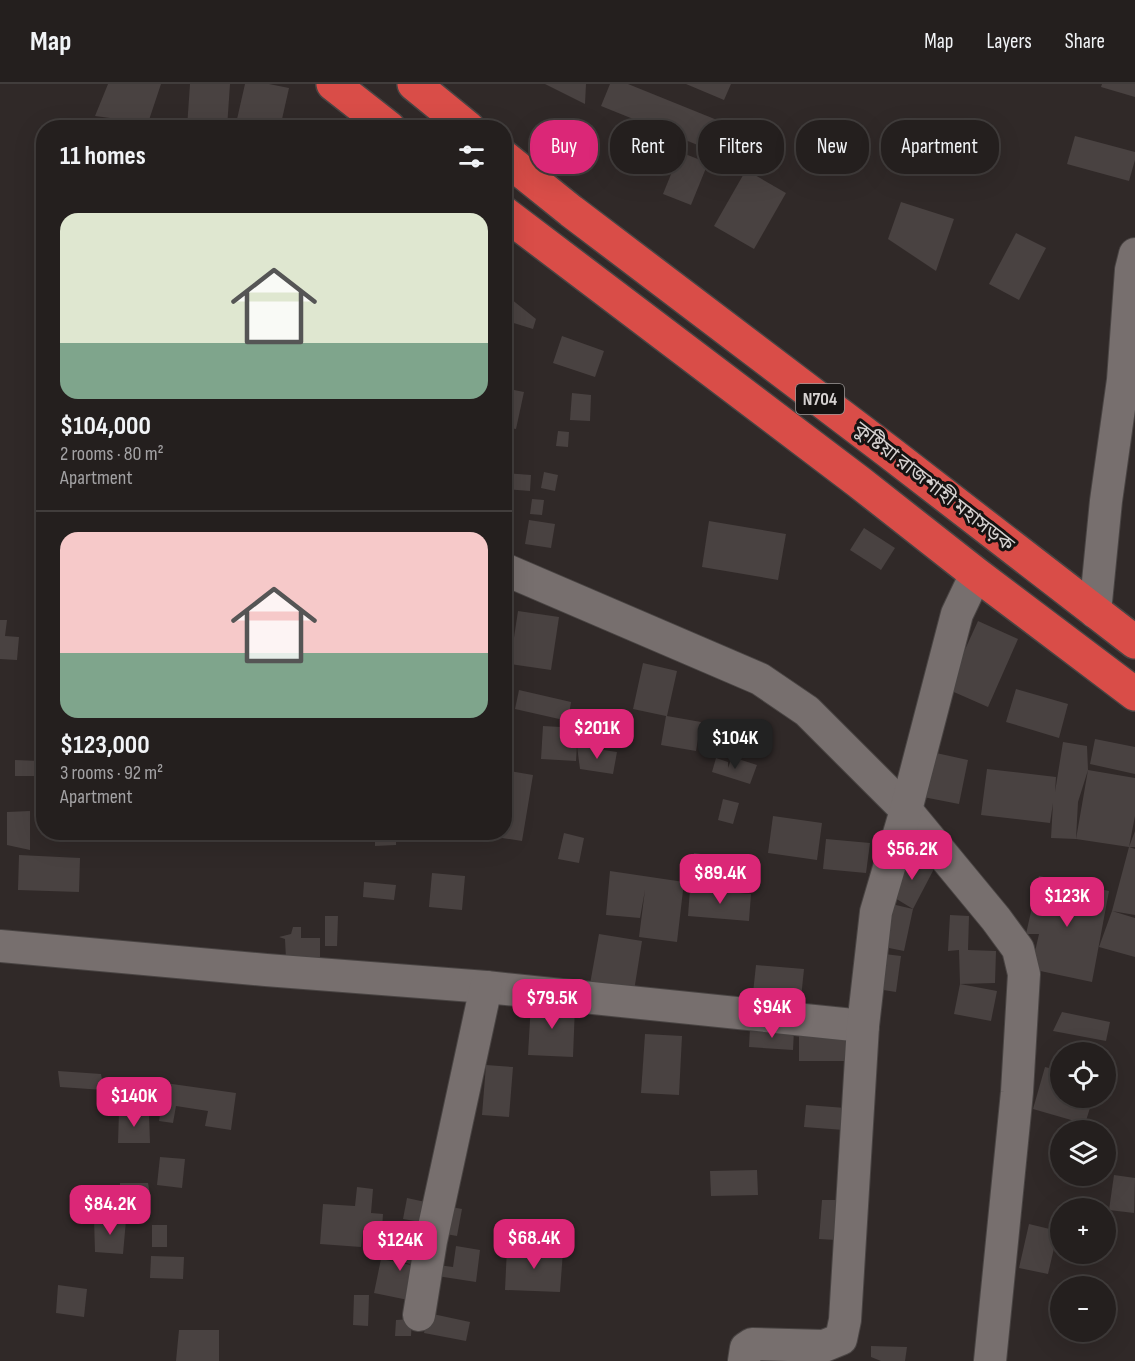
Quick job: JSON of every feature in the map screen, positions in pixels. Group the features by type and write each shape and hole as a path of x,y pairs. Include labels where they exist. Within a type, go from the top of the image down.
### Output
{"highway":[{"path":"333,84 379,120"},
{"path":"414,84 458,120"},
{"name":"কুষ্টিয়া রাজশাহী মহাসড়ক","path":"512,163 1135,642"},
{"name":"N704","path":"512,219 1135,694"},
{"path":"859,482 889,452"}],"street":[{"path":"1095,612 1106,501 1124,380 1131,270 1135,254"},
{"path":"512,572 760,679 807,711 906,810 1018,948 1024,974 1017,1092 990,1361"},
{"path":"744,1361 746,1348 753,1344 824,1346 841,1339 845,1320 862,1026 876,912 906,810 957,614 976,574"},
{"path":"0,946 486,987 862,1026"},
{"path":"419,1315 431,1241 486,987"}],"building":[{"path":"108,84 161,84 149,120 95,116"},
{"path":"190,84 230,84 228,120 188,120"},
{"path":"245,84 269,84 289,88 282,120 237,120"},
{"path":"545,84 586,84 585,104"},
{"path":"610,84 628,84 717,120 698,120 698,145 686,140 686,120 636,120 601,106"},
{"path":"686,84 731,84 724,100"},
{"path":"1102,84 1135,84 1135,97 1101,87"},
{"path":"1075,136 1135,152 1129,181 1067,164"},
{"path":"686,154 698,159 698,174 704,174 691,205 663,194 671,174 686,174"},
{"path":"744,174 753,174 786,193 754,249 714,226"},
{"path":"901,202 954,219 936,271 888,239"},
{"path":"1016,233 1046,248 1019,300 989,284"},
{"path":"512,300 536,319 533,329 512,322"},
{"path":"562,336 604,351 595,377 553,363"},
{"path":"512,390 524,392 516,429 512,428"},
{"path":"572,393 591,395 590,421 570,420"},
{"path":"558,431 569,432 568,447 556,446"},
{"path":"544,472 558,475 555,491 541,488"},
{"path":"512,473 531,475 530,491 512,490"},
{"path":"532,499 544,500 542,515 530,514"},
{"path":"529,520 555,524 551,548 525,544"},
{"path":"709,521 786,534 778,580 702,567"},
{"path":"864,528 895,548 881,570 850,550"},
{"path":"518,611 559,617 551,670 512,664"},
{"path":"0,620 7,620 5,636 19,637 17,660 0,659"},
{"path":"978,621 1018,639 988,707 947,689"},
{"path":"643,663 677,671 667,716 701,722 696,751 661,745 666,716 633,709"},
{"path":"1016,689 1068,704 1059,738 1006,722"},
{"path":"519,690 571,702 568,721 515,709"},
{"path":"543,726 578,728 576,761 541,759"},
{"path":"1095,739 1135,747 1135,774 1090,764"},
{"path":"1063,742 1087,746 1088,770 1078,802 1076,839 1051,838 1053,803 1050,823 981,815 987,769 1056,777 1055,792"},
{"path":"577,746 617,752 613,774 580,769"},
{"path":"927,751 968,760 959,804 918,796"},
{"path":"732,757 757,765 750,784 712,772 716,758 728,762 728,768"},
{"path":"15,760 36,761 36,776 15,776"},
{"path":"1088,770 1135,778 1135,816 1129,847 1076,839"},
{"path":"512,771 533,775 522,841 512,839"},
{"path":"723,799 739,803 733,824 718,820"},
{"path":"30,811 30,850 7,845 7,812"},
{"path":"773,816 822,823 817,860 768,853"},
{"path":"1135,831 1135,847 1129,847"},
{"path":"564,833 584,838 579,863 558,859"},
{"path":"826,839 870,843 866,873 823,869"},
{"path":"198,840 227,840 227,842 198,842"},
{"path":"375,840 396,840 396,845 375,846"},
{"path":"1129,847 1135,849 1135,915 1112,911"},
{"path":"694,853 751,861 748,885 690,877"},
{"path":"19,855 80,858 79,892 18,890"},
{"path":"909,855 935,867 913,909 890,895"},
{"path":"610,871 684,882 677,942 639,937 645,890 640,918 606,915"},
{"path":"432,873 465,876 462,910 429,907"},
{"path":"1039,876 1109,891 1092,982 1031,969 1039,934 1026,934"},
{"path":"364,882 396,885 394,900 363,897"},
{"path":"690,889 751,894 749,921 688,916"},
{"path":"883,902 913,909 904,951 874,945"},
{"path":"1112,911 1135,918 1135,957 1099,947"},
{"path":"950,915 969,916 968,950 996,951 995,983 960,984 959,950 948,951"},
{"path":"325,916 338,916 337,946 325,946"},
{"path":"293,927 301,927 301,938 320,938 320,958 286,959 285,939 279,937 291,934"},
{"path":"599,934 642,941 634,991 590,984"},
{"path":"876,953 901,956 896,992 871,988"},
{"path":"756,965 804,969 801,998 753,993"},
{"path":"960,984 997,991 991,1021 954,1014"},
{"path":"531,1003 575,1006 573,1057 528,1055"},
{"path":"1062,1012 1110,1022 1106,1041 1053,1031"},
{"path":"750,1028 794,1030 793,1050 749,1047"},
{"path":"645,1034 682,1036 679,1095 641,1093"},
{"path":"799,1034 853,1034 853,1061 799,1061"},
{"path":"486,1065 513,1067 509,1117 482,1115"},
{"path":"1045,1067 1050,1068 1050,1108 1090,1108 1086,1120 1071,1120 1033,1109"},
{"path":"58,1071 101,1074 104,1090 60,1087"},
{"path":"165,1083 236,1093 231,1130 205,1126 208,1111 176,1106 173,1123 159,1121"},
{"path":"806,1105 846,1108 844,1130 804,1127"},
{"path":"119,1112 149,1115 150,1143 118,1143"},
{"path":"160,1157 185,1159 182,1188 157,1185"},
{"path":"757,1170 758,1195 711,1196 710,1171"},
{"path":"1116,1175 1135,1178 1134,1213 1116,1211 1116,1198 1111,1198 1112,1186 1116,1186"},
{"path":"120,1183 148,1183 151,1200 120,1202"},
{"path":"357,1187 373,1189 371,1213 383,1214 382,1230 363,1229 361,1247 320,1244 323,1204 355,1206"},
{"path":"407,1198 430,1203 426,1223 403,1219"},
{"path":"822,1200 838,1200 836,1240 819,1239"},
{"path":"446,1206 462,1209 457,1236 440,1233"},
{"path":"94,1218 126,1220 123,1254 95,1252"},
{"path":"1029,1224 1050,1229 1050,1264 1048,1274 1019,1268"},
{"path":"152,1225 167,1225 167,1247 152,1247"},
{"path":"397,1237 411,1240 413,1247 425,1250 413,1301 374,1293 381,1259 416,1266 391,1258"},
{"path":"456,1246 480,1250 476,1282 437,1276 438,1265 453,1267"},
{"path":"507,1248 563,1251 560,1292 505,1290"},
{"path":"151,1256 184,1257 183,1279 150,1278"},
{"path":"58,1285 87,1289 84,1317 56,1313"},
{"path":"354,1295 369,1295 368,1326 353,1325"},
{"path":"428,1313 470,1322 466,1341 424,1333"},
{"path":"412,1319 411,1336 395,1336 396,1320"},
{"path":"179,1330 219,1330 219,1361 176,1361"},
{"path":"871,1346 907,1347 905,1361 881,1361 871,1357"}]}
